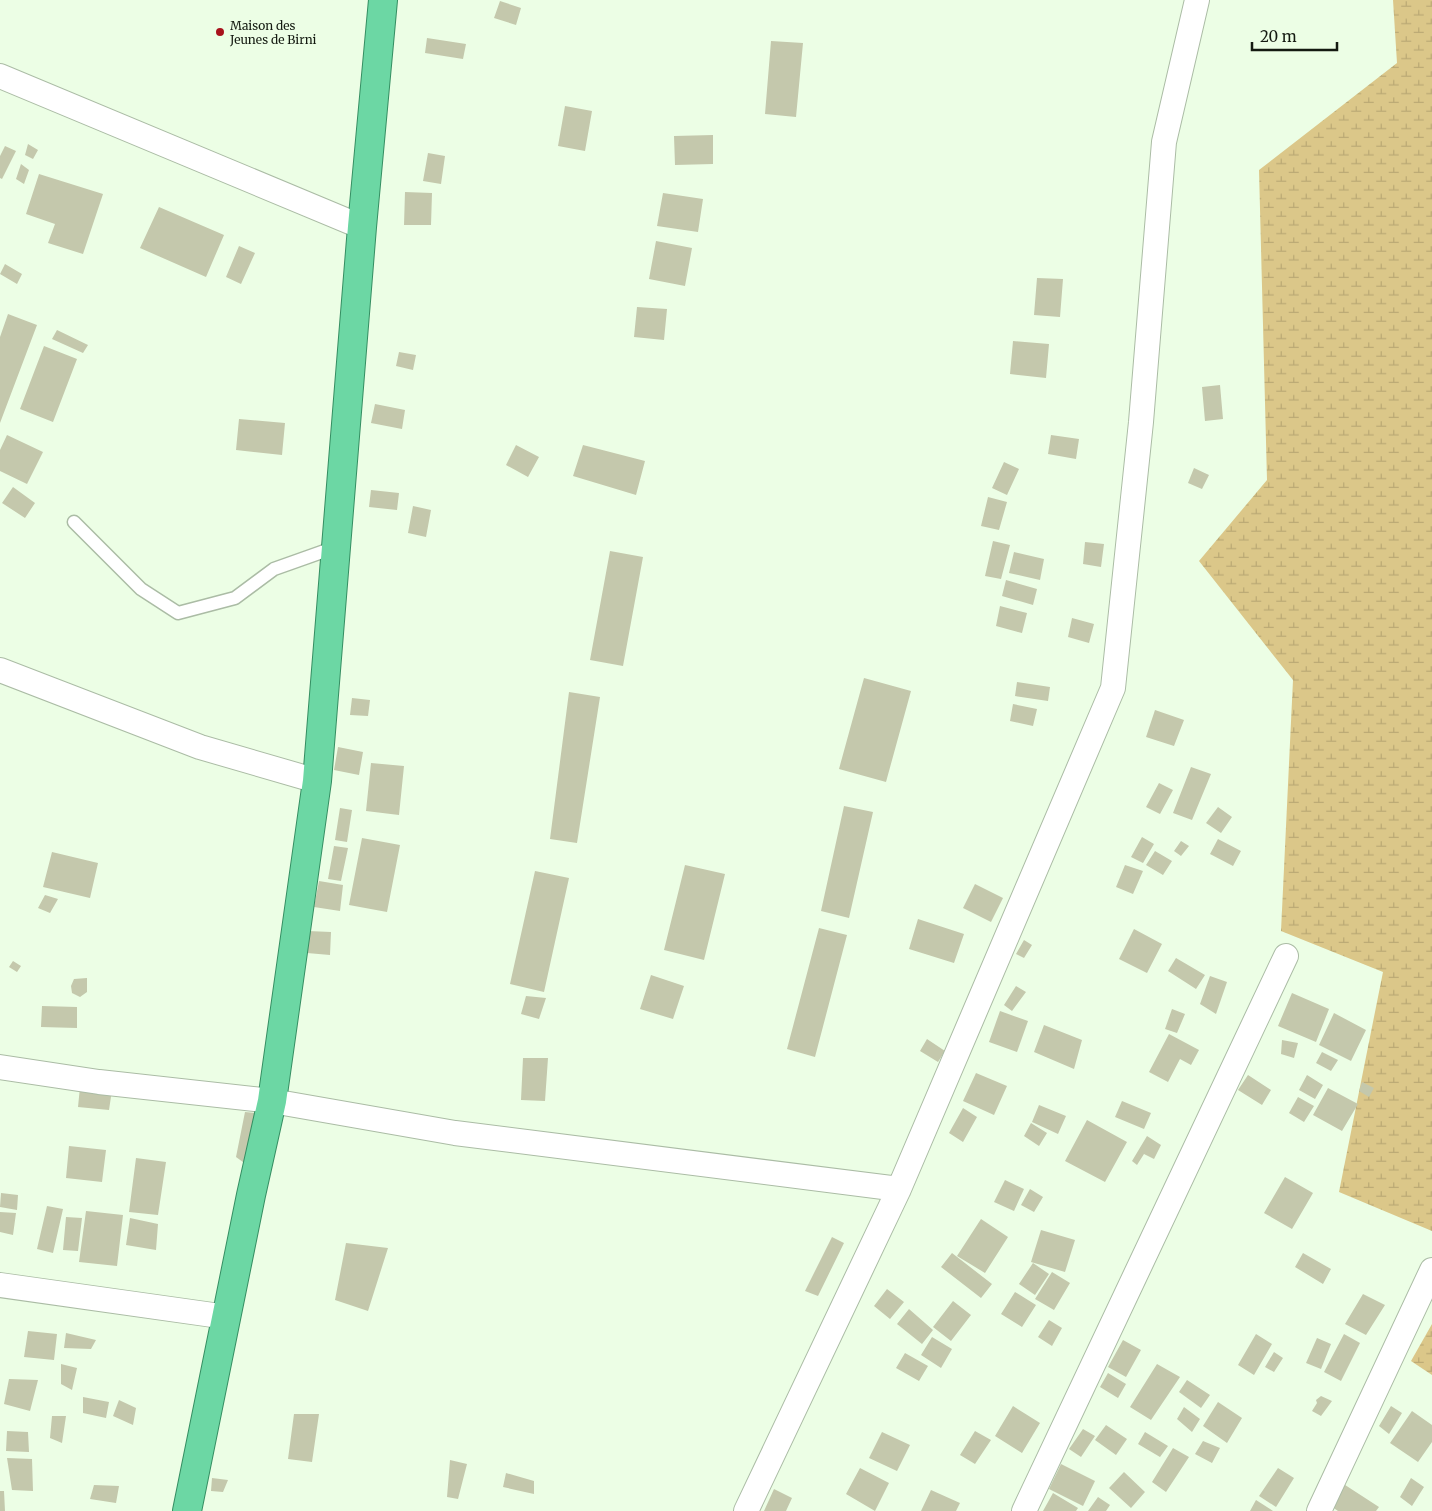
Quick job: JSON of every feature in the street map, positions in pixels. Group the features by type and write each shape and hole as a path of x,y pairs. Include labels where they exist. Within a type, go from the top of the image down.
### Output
{"highway":[{"path":"188,1511 272,1101 317,781 362,227 383,0"}],"street":[{"path":"746,1511 898,1188 1113,688 1141,422 1164,142 1196,0"},
{"path":"0,76 362,227"},
{"path":"0,670 200,747 317,781"},
{"path":"1024,1511 1286,956"},
{"path":"0,1067 99,1082 272,1101 455,1134 898,1188"},
{"path":"1319,1511 1432,1270"},
{"path":"0,1285 227,1317"}],"lane":[{"path":"74,522 141,589 178,613 236,598 274,570 336,547"}],"green space":[{"path":"1393,0 1432,0 1432,1231 1339,1192 1383,972 1281,931 1293,680 1199,561 1267,480 1259,170 1397,63"},
{"path":"1432,1324 1432,1375 1411,1361"}],"building":[{"path":"500,1 521,8 516,25 494,18"},
{"path":"427,38 466,44 463,59 425,53"},
{"path":"771,41 803,43 796,117 765,114"},
{"path":"565,106 592,111 585,151 558,146"},
{"path":"713,135 713,164 675,165 674,136"},
{"path":"28,144 38,150 33,159 25,155"},
{"path":"5,146 16,151 2,179 0,178 0,156"},
{"path":"428,153 445,156 441,184 423,181"},
{"path":"21,164 29,170 24,184 16,179"},
{"path":"39,174 103,194 83,254 48,243 55,224 26,214"},
{"path":"405,192 432,193 431,225 404,225"},
{"path":"663,193 703,199 698,232 657,226"},
{"path":"159,207 224,235 206,277 140,248"},
{"path":"656,241 692,248 685,286 649,279"},
{"path":"239,246 255,253 241,284 226,277"},
{"path":"5,264 22,274 17,284 0,274"},
{"path":"1037,278 1063,279 1060,317 1034,315"},
{"path":"637,307 667,309 664,340 634,337"},
{"path":"8,314 37,325 0,423 0,337"},
{"path":"57,330 88,345 83,353 52,339"},
{"path":"1013,341 1049,344 1046,378 1010,374"},
{"path":"44,346 77,359 53,422 20,409"},
{"path":"399,352 416,355 413,370 396,366"},
{"path":"1220,385 1223,419 1205,421 1202,387"},
{"path":"375,404 405,410 402,429 371,423"},
{"path":"239,419 285,423 282,455 236,450"},
{"path":"7,435 43,452 27,484 0,471 0,450"},
{"path":"1051,435 1079,439 1076,459 1048,454"},
{"path":"516,445 539,457 528,477 506,465"},
{"path":"583,445 645,461 636,495 573,476"},
{"path":"1004,462 1019,469 1007,495 992,488"},
{"path":"1194,468 1209,475 1202,489 1188,483"},
{"path":"13,487 35,503 25,518 2,503"},
{"path":"371,490 399,493 397,510 369,507"},
{"path":"988,497 1007,502 999,530 981,526"},
{"path":"413,506 431,510 426,537 408,533"},
{"path":"993,541 1010,545 1001,579 985,576"},
{"path":"1085,542 1104,544 1101,567 1083,564"},
{"path":"610,551 643,557 623,666 590,660"},
{"path":"1014,552 1044,559 1040,580 1009,573"},
{"path":"1006,580 1037,589 1033,605 1002,596"},
{"path":"1000,606 1027,613 1022,633 996,626"},
{"path":"1072,618 1094,624 1089,643 1068,637"},
{"path":"864,678 911,691 886,782 839,769"},
{"path":"1017,682 1050,687 1048,701 1015,696"},
{"path":"569,692 600,697 577,843 550,839"},
{"path":"352,698 370,700 368,716 350,715"},
{"path":"1013,704 1037,709 1033,726 1010,721"},
{"path":"1155,710 1184,720 1174,746 1146,737"},
{"path":"338,747 363,752 359,775 334,770"},
{"path":"371,763 404,766 399,815 366,811"},
{"path":"1191,767 1211,774 1192,820 1173,813"},
{"path":"1159,783 1173,790 1160,814 1146,807"},
{"path":"844,806 873,812 849,918 821,911"},
{"path":"1218,807 1232,817 1221,833 1206,823"},
{"path":"340,808 352,810 347,842 335,840"},
{"path":"1142,837 1154,844 1143,863 1131,857"},
{"path":"362,838 400,845 387,912 349,905"},
{"path":"1218,839 1241,851 1233,866 1210,854"},
{"path":"1181,841 1189,846 1181,856 1174,851"},
{"path":"334,846 348,848 341,881 328,879"},
{"path":"1155,851 1172,861 1163,875 1146,865"},
{"path":"52,852 98,863 90,898 43,887"},
{"path":"685,865 725,874 704,960 664,950"},
{"path":"1125,865 1143,871 1133,894 1116,887"},
{"path":"535,871 569,878 544,992 510,984"},
{"path":"319,881 343,885 340,911 314,907"},
{"path":"975,884 1003,898 991,922 963,908"},
{"path":"45,895 58,899 50,913 38,908"},
{"path":"918,919 964,934 954,963 909,949"},
{"path":"819,928 847,935 815,1057 787,1049"},
{"path":"1134,929 1162,944 1147,973 1119,959"},
{"path":"308,931 331,932 330,955 307,953"},
{"path":"1024,940 1032,945 1024,958 1016,954"},
{"path":"1176,958 1205,975 1196,989 1168,971"},
{"path":"13,961 21,966 17,972 9,967"},
{"path":"651,975 684,986 673,1019 640,1009"},
{"path":"1210,976 1227,982 1216,1014 1200,1004"},
{"path":"87,978 87,992 80,997 72,993 71,986 74,979"},
{"path":"1016,986 1026,992 1012,1011 1004,1005"},
{"path":"1292,993 1329,1009 1316,1042 1278,1026"},
{"path":"526,996 546,998 539,1019 521,1014"},
{"path":"42,1006 77,1007 77,1028 41,1027"},
{"path":"1172,1009 1185,1014 1177,1033 1165,1029"},
{"path":"1000,1011 1028,1021 1017,1052 989,1042"},
{"path":"1334,1013 1366,1030 1351,1061 1319,1045"},
{"path":"1044,1025 1082,1040 1074,1069 1034,1052"},
{"path":"1169,1034 1199,1050 1191,1065 1180,1059 1168,1082 1149,1072"},
{"path":"927,1039 945,1051 938,1062 920,1051"},
{"path":"1282,1040 1298,1043 1294,1058 1281,1054"},
{"path":"1322,1052 1338,1060 1331,1071 1316,1063"},
{"path":"523,1058 548,1058 545,1101 521,1100"},
{"path":"976,1073 1007,1086 994,1115 963,1101"},
{"path":"1248,1075 1271,1090 1262,1105 1238,1090"},
{"path":"1307,1075 1323,1085 1315,1099 1299,1090"},
{"path":"1362,1082 1374,1088 1369,1097 1359,1091"},
{"path":"80,1087 112,1090 109,1110 78,1107"},
{"path":"1328,1088 1358,1104 1342,1131 1313,1115"},
{"path":"1298,1097 1314,1106 1304,1122 1289,1113"},
{"path":"1122,1101 1151,1113 1144,1129 1115,1117"},
{"path":"1039,1105 1066,1116 1058,1134 1032,1122"},
{"path":"963,1108 977,1117 963,1142 949,1133"},
{"path":"245,1112 257,1113 247,1165 236,1157"},
{"path":"1087,1120 1127,1142 1105,1182 1065,1161"},
{"path":"1031,1123 1047,1133 1039,1146 1024,1136"},
{"path":"1147,1136 1161,1145 1154,1159 1144,1154 1137,1165 1132,1161"},
{"path":"69,1146 106,1150 102,1182 66,1178"},
{"path":"136,1158 166,1162 158,1215 129,1212"},
{"path":"1285,1177 1313,1193 1292,1229 1264,1213"},
{"path":"1005,1180 1024,1189 1014,1211 994,1202"},
{"path":"1030,1189 1043,1197 1034,1212 1021,1205"},
{"path":"1,1193 18,1195 17,1210 0,1207"},
{"path":"47,1206 63,1209 53,1253 37,1249"},
{"path":"86,1211 123,1215 117,1266 79,1262"},
{"path":"0,1212 16,1213 13,1235 0,1232"},
{"path":"66,1217 82,1218 78,1251 63,1250"},
{"path":"130,1218 158,1224 156,1250 126,1245"},
{"path":"981,1219 1008,1237 985,1273 957,1256"},
{"path":"1041,1230 1075,1240 1065,1272 1031,1262"},
{"path":"832,1237 844,1243 818,1296 805,1291"},
{"path":"346,1243 388,1248 368,1311 335,1300"},
{"path":"952,1253 992,1284 981,1298 941,1267"},
{"path":"1303,1253 1331,1269 1323,1284 1295,1267"},
{"path":"1033,1263 1049,1274 1035,1295 1019,1284"},
{"path":"1052,1272 1070,1283 1054,1310 1035,1299"},
{"path":"887,1289 904,1302 890,1319 874,1306"},
{"path":"1015,1292 1036,1305 1022,1327 1001,1314"},
{"path":"1363,1294 1385,1305 1366,1335 1345,1324"},
{"path":"953,1301 971,1315 951,1341 933,1327"},
{"path":"909,1309 933,1330 922,1344 897,1324"},
{"path":"1049,1320 1062,1328 1052,1346 1038,1337"},
{"path":"28,1331 57,1334 54,1360 24,1357"},
{"path":"66,1333 96,1340 91,1349 64,1348"},
{"path":"1256,1334 1272,1344 1254,1375 1238,1365"},
{"path":"1344,1334 1360,1343 1341,1381 1324,1372"},
{"path":"932,1337 952,1349 941,1368 921,1355"},
{"path":"1317,1338 1331,1344 1321,1369 1306,1363"},
{"path":"1123,1340 1141,1350 1126,1377 1108,1367"},
{"path":"1274,1352 1283,1358 1274,1372 1265,1367"},
{"path":"905,1353 928,1366 919,1381 896,1368"},
{"path":"61,1364 77,1368 72,1390 61,1384"},
{"path":"1157,1364 1180,1377 1151,1420 1130,1407"},
{"path":"1108,1373 1126,1384 1118,1398 1100,1387"},
{"path":"9,1379 38,1380 30,1411 4,1404"},
{"path":"1187,1380 1210,1395 1201,1408 1179,1392"},
{"path":"1321,1396 1332,1401 1321,1416 1312,1411 1317,1403 1316,1400"},
{"path":"83,1397 109,1402 106,1418 83,1413"},
{"path":"119,1400 136,1408 133,1425 113,1416"},
{"path":"1218,1402 1242,1418 1227,1443 1203,1426"},
{"path":"1013,1406 1040,1423 1022,1453 995,1436"},
{"path":"1391,1406 1402,1413 1389,1434 1379,1426"},
{"path":"1184,1407 1200,1419 1192,1432 1177,1419"},
{"path":"1412,1411 1432,1425 1432,1442 1418,1462 1390,1443"},
{"path":"294,1414 319,1414 312,1462 288,1459"},
{"path":"52,1416 66,1416 62,1443 50,1438"},
{"path":"1106,1425 1127,1439 1116,1455 1095,1440"},
{"path":"1083,1429 1095,1436 1081,1457 1069,1449"},
{"path":"7,1431 28,1432 29,1452 6,1451"},
{"path":"975,1431 991,1440 975,1464 960,1455"},
{"path":"882,1432 910,1445 897,1471 869,1458"},
{"path":"1145,1432 1168,1446 1160,1457 1138,1444"},
{"path":"1203,1441 1220,1448 1212,1463 1195,1454"},
{"path":"1173,1448 1189,1457 1166,1492 1152,1482"},
{"path":"7,1458 32,1459 33,1491 12,1490"},
{"path":"450,1460 467,1464 458,1499 447,1497"},
{"path":"1061,1464 1095,1481 1083,1506 1049,1489"},
{"path":"860,1468 889,1483 875,1511 846,1494"},
{"path":"1278,1468 1294,1478 1276,1507 1259,1496"},
{"path":"1124,1472 1145,1492 1131,1508 1109,1488"},
{"path":"506,1473 534,1481 534,1494 503,1487"},
{"path":"212,1478 228,1480 223,1492 211,1491"},
{"path":"1411,1478 1424,1487 1412,1506 1400,1497"},
{"path":"1342,1483 1379,1507 1376,1511 1338,1511 1328,1504"},
{"path":"94,1485 119,1486 116,1503 90,1499"},
{"path":"774,1489 792,1498 786,1511 764,1511"},
{"path":"931,1490 960,1503 956,1511 921,1511"},
{"path":"0,1491 4,1491 5,1511 0,1511"},
{"path":"1053,1493 1078,1508 1076,1511 1043,1511"},
{"path":"1098,1497 1110,1505 1106,1511 1088,1511"},
{"path":"1256,1500 1273,1511 1250,1511"}],"place":[{"name":"Maison des Jeunes de Birni","path":"220,32"}]}
